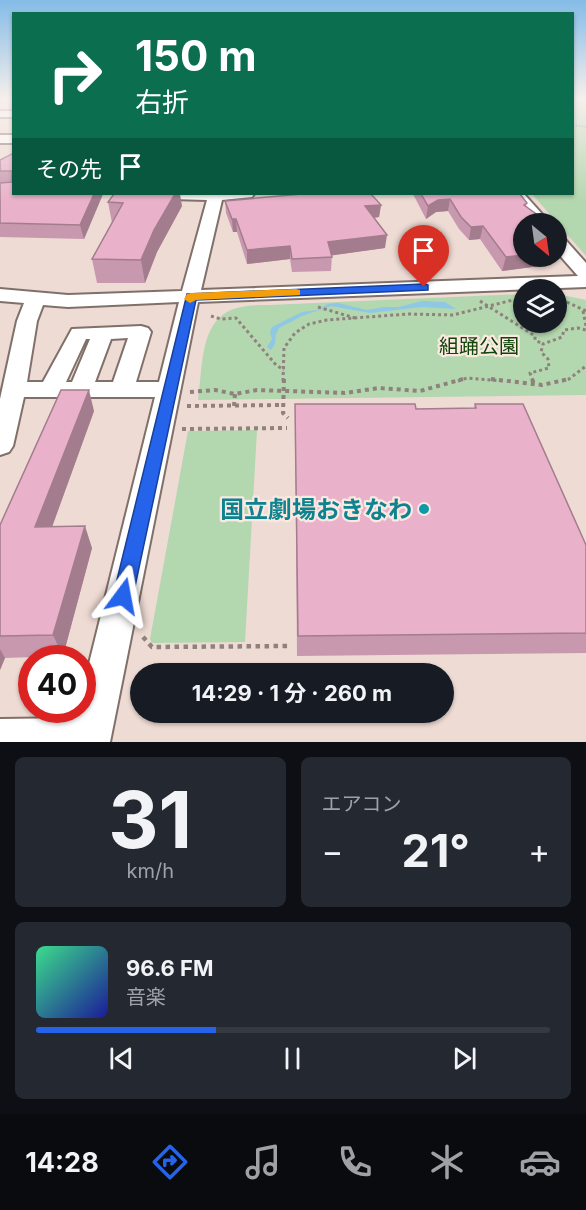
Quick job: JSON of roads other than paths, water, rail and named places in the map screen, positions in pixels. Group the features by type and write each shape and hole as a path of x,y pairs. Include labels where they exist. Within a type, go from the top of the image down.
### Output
{"street":[{"path":"6,740 91,740 182,396 191,297 216,195"},
{"path":"518,195 533,213"},
{"path":"567,252 586,274"},
{"path":"0,295 35,300 68,301 586,280"},
{"path":"0,446 14,390 10,355 35,300"},
{"path":"51,389 79,333 141,332 123,389"},
{"path":"80,390 103,333"},
{"path":"14,390 123,389 182,396"}],"water":[{"path":"422,301 445,302 456,309 422,307 370,313 331,306 302,316 279,328 275,344 271,350 267,347 272,339 270,332 272,327 302,312 318,310 328,304 338,303 367,310 399,307"}],"place":[{"name":"国立劇場おきなわ","path":"424,509"}],"park label":[{"name":"組踊公園","path":"479,346"}]}
